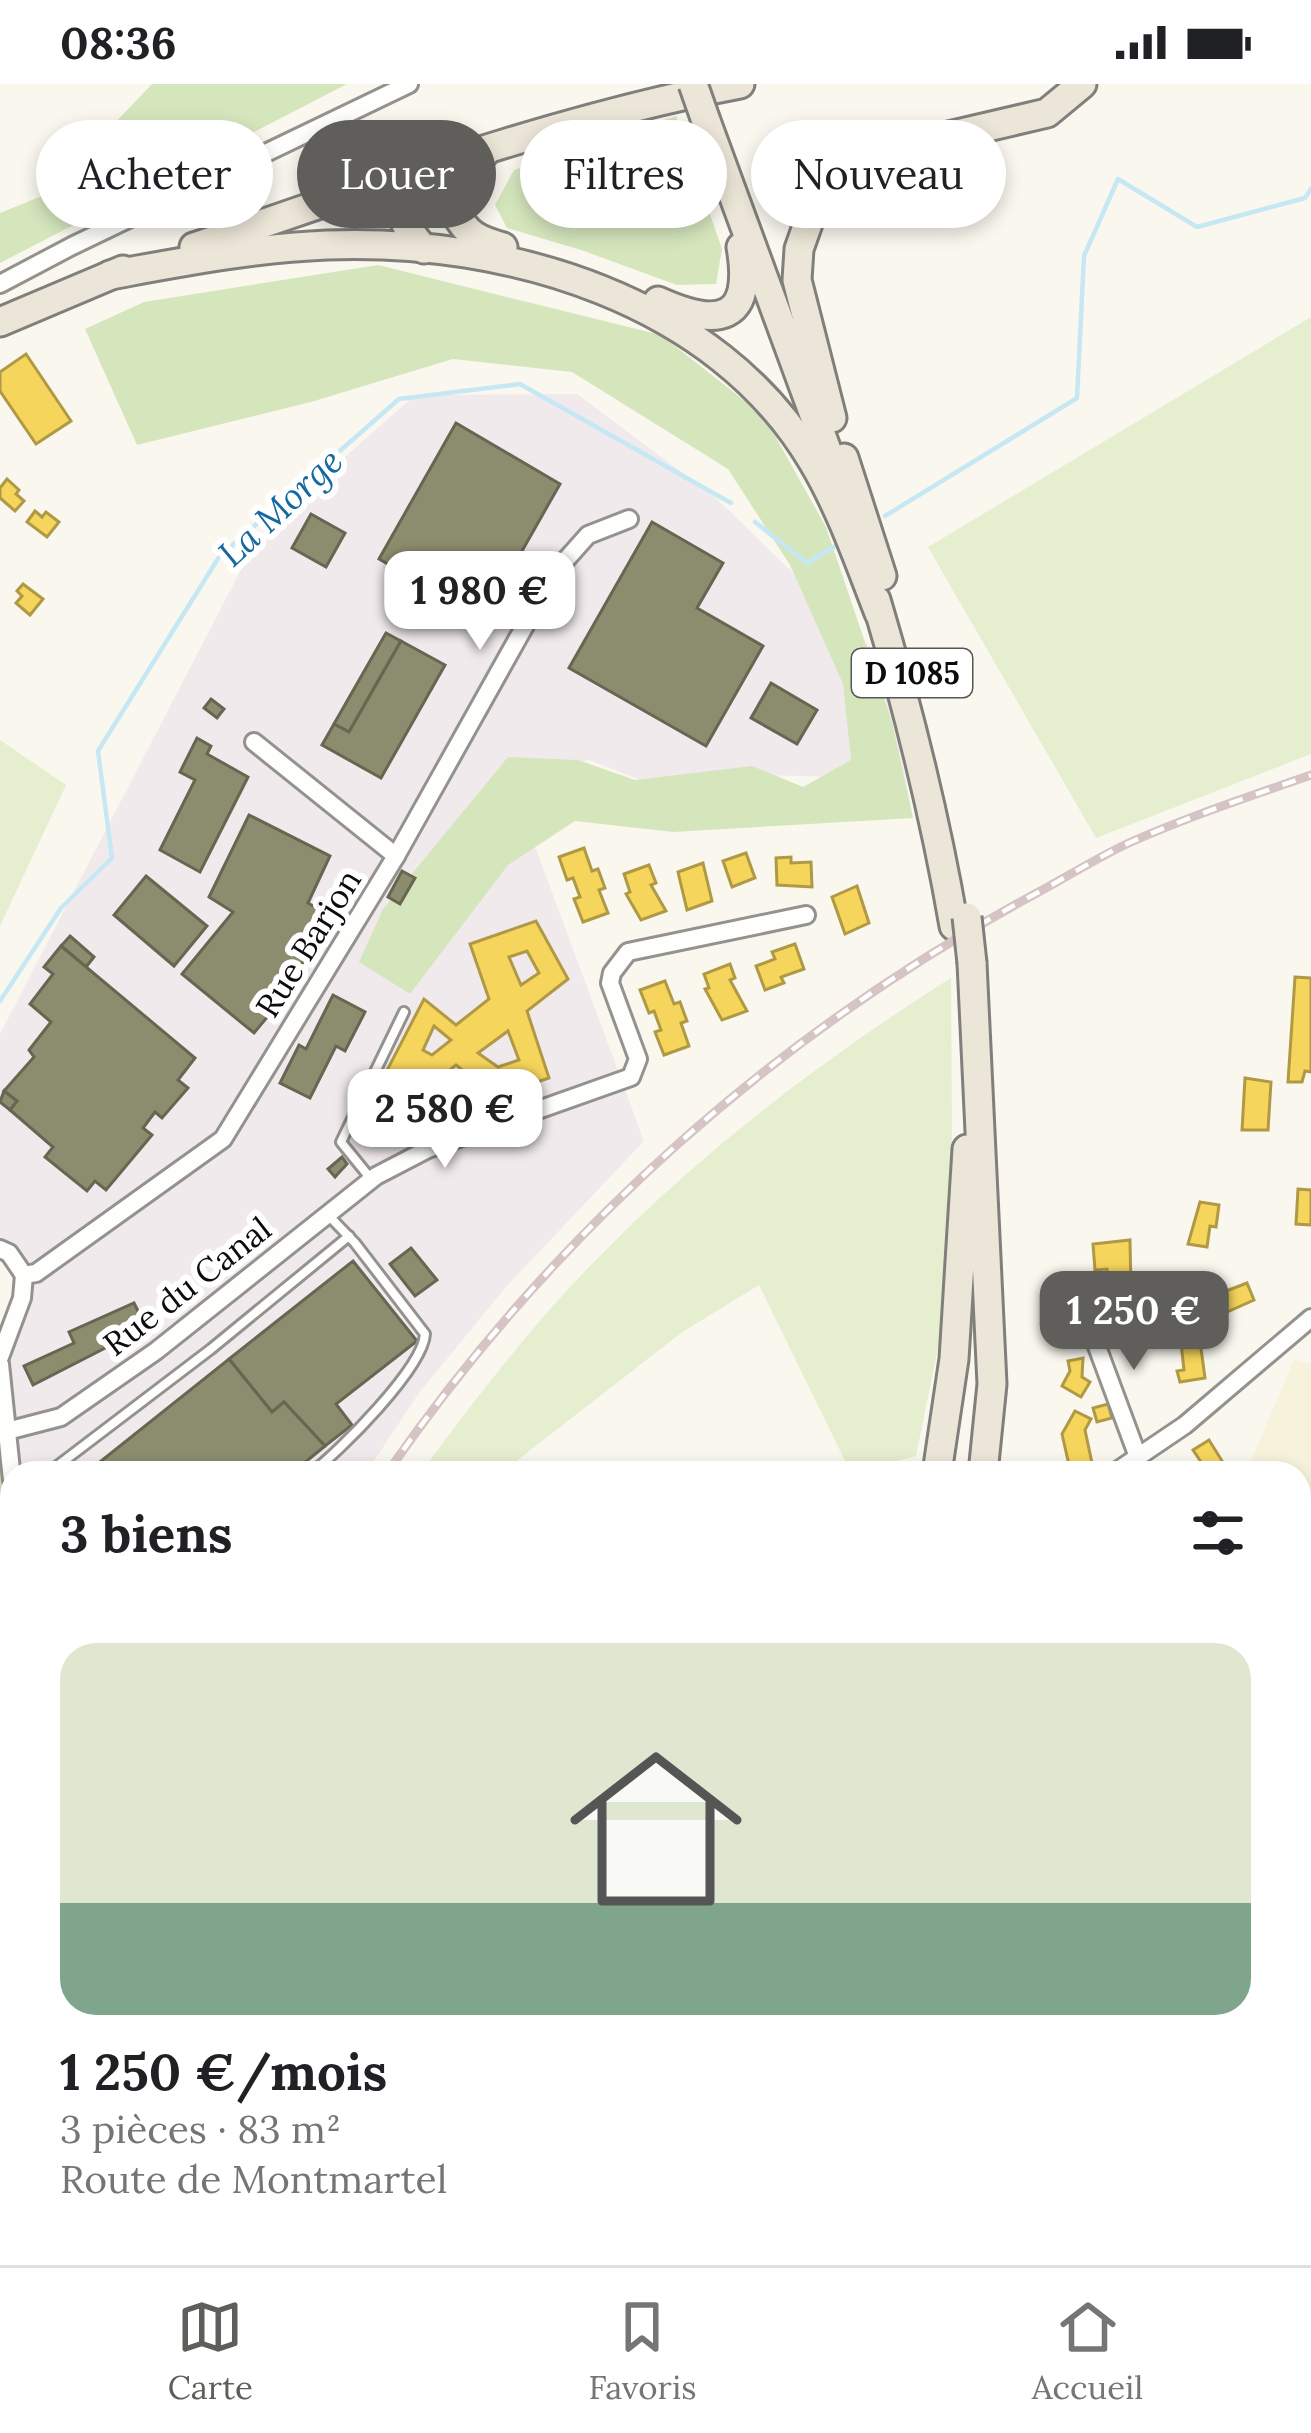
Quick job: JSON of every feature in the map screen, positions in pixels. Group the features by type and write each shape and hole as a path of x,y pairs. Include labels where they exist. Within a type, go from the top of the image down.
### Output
{"main road":[{"path":"836,434 796,280 799,249 811,215 843,178 893,149 1047,112 1072,90"},
{"path":"463,228 478,240 592,272 708,318 724,316 742,298 746,280 714,96 496,149"},
{"name":"D 1085","path":"714,96 836,434 928,727 961,922 982,1104 974,1275 943,1461"},
{"name":"D 1085","path":"714,96 879,613 925,772 961,922"},
{"path":"0,322 110,275 297,212"},
{"path":"408,228 424,249"},
{"path":"110,275 218,255 326,245 468,254 609,292 671,324 741,375 779,416 812,460 879,613"},
{"name":"D 1085","path":"943,1461 964,1232 966,967"},
{"path":"982,1104 992,1384 984,1461"}],"street":[{"path":"0,284 409,84"},
{"name":"Rue Barjon","path":"24,1275 36,1273 223,1138 396,856 555,572 588,535 629,519"},
{"path":"254,742 396,856"},
{"name":"Rue du Canal","path":"7,1430 61,1417 156,1351 372,1180 428,1149 631,1077 638,1060 610,983 628,952 806,915"},
{"path":"0,1249 9,1253 24,1275 22,1298 0,1360 10,1461"},
{"path":"1138,1456 1092,1333 1150,1295"},
{"path":"1131,1461 1185,1425 1311,1318"}],"lane":[{"path":"372,1180 341,1142 404,1012"},
{"path":"326,1461 424,1348 425,1334 349,1236 327,1215"},
{"path":"64,1461 349,1236"}],"shaded area":[{"path":"577,394 716,498 884,661 913,818 870,778 762,775 661,788 589,760 540,769 512,784 644,1141 506,1287 419,1393 374,1461 11,1461 0,1364 24,1275 0,1249 0,1034 261,531 415,395"},
{"path":"1294,1359 1311,1364 1311,1461 1251,1461"}],"green space":[{"path":"152,84 347,84 273,122 118,120"},
{"path":"520,168 520,228 715,228 722,249 716,284 677,285 507,228 496,203 514,170"},
{"path":"36,198 36,228 68,228 0,263 0,213"},
{"path":"378,265 661,335 764,416 826,527 892,722 913,818 673,832 575,821 508,865 410,994 359,962 383,909 508,757 578,760 635,780 752,766 803,787 851,760 843,684 790,565 728,469 572,372 453,359 311,402 137,445 85,329 144,302"},
{"path":"1311,317 1311,754 1096,838 928,547"},
{"path":"0,740 66,785 0,926"},
{"path":"951,978 953,1274 916,1456 897,1461 845,1461 759,1285 681,1333 516,1461 429,1461 534,1328 641,1215 739,1129"}],"building: Logements":[{"path":"26,354 71,421 36,444 0,391 0,372"},
{"path":"7,479 24,501 15,511 0,498"},
{"path":"35,511 42,517 46,512 59,522 47,537 27,522"},
{"path":"23,584 43,599 30,615 16,603"},
{"path":"584,848 592,871 598,869 605,888 599,890 608,913 583,922 574,899 580,897 573,878 567,880 559,857"},
{"path":"746,853 755,878 732,887 723,861"},
{"path":"791,857 791,863 811,862 812,887 777,885 776,858"},
{"path":"703,863 712,901 687,910 678,872"},
{"path":"649,865 656,883 651,885 666,911 641,920 626,894 630,892 624,874"},
{"path":"857,886 869,923 845,934 832,897"},
{"path":"536,921 568,979 527,1011 549,1078 495,1096 456,1065 404,1107 383,1078 424,999 456,1025 489,999 470,944","holes":["527,951 539,973 521,985 509,957","434,1026 451,1040 432,1055 423,1050","508,1031 519,1060 498,1067 478,1053"]},
{"path":"795,944 804,969 781,977 784,983 765,990 756,966 775,959 772,952"},
{"path":"730,964 735,978 730,980 747,1011 722,1020 705,989 709,988 704,974"},
{"path":"1295,977 1311,978 1311,1072 1305,1071 1302,1082 1288,1082"},
{"path":"665,981 674,1004 680,1002 689,1046 664,1055 655,1032 661,1030 654,1011 649,1013 640,990"},
{"path":"1245,1078 1271,1082 1268,1130 1242,1130"},
{"path":"1298,1189 1311,1190 1311,1225 1296,1224"},
{"path":"1200,1202 1219,1205 1207,1247 1188,1244"},
{"path":"1130,1240 1131,1290 1110,1292 1107,1269 1095,1270 1093,1244"},
{"path":"1247,1283 1254,1300 1227,1312 1221,1293"},
{"path":"1200,1341 1205,1378 1180,1382 1177,1371 1184,1370 1181,1343"},
{"path":"1083,1358 1082,1377 1090,1382 1081,1397 1062,1386 1070,1371 1068,1361"},
{"path":"1108,1404 1112,1418 1097,1422 1093,1408"},
{"path":"1075,1411 1091,1419 1085,1430 1092,1461 1068,1461 1062,1434"},
{"path":"1209,1440 1222,1461 1200,1461 1193,1450"}],"building: Industrie":[{"path":"456,423 560,484 484,618 450,599 454,593 417,572 414,579 379,559"},
{"path":"311,514 345,533 326,567 292,548"},
{"path":"652,522 723,563 697,608 763,646 706,746 569,668"},
{"path":"386,633 401,641 349,732 334,724"},
{"path":"401,641 445,665 381,778 322,745 334,724 349,732"},
{"path":"771,683 817,710 797,744 751,718"},
{"path":"211,699 224,709 217,718 204,708"},
{"path":"197,738 211,746 207,754 248,777 200,872 160,850 195,780 180,772"},
{"path":"249,815 330,856 308,903 327,914 288,992 254,1033 182,974 233,912 209,897"},
{"path":"402,871 415,878 400,904 388,897"},
{"path":"146,876 207,926 174,966 114,915"},
{"path":"70,936 94,957 86,967 61,946"},
{"path":"61,946 195,1058 178,1080 188,1088 162,1118 155,1112 143,1128 152,1135 106,1190 95,1181 87,1191 45,1157 53,1147 10,1110 17,1101 4,1091 34,1057 29,1050 51,1022 30,1004 53,974 44,967"},
{"path":"333,995 365,1012 345,1051 336,1046 310,1098 280,1083 299,1045 306,1049"},
{"path":"4,1091 17,1101 10,1110 0,1102"},
{"path":"342,1157 347,1164 335,1177 328,1169"},
{"path":"411,1248 437,1280 415,1296 390,1264"},
{"path":"353,1261 417,1341 336,1404 352,1425 325,1446 284,1402 272,1412 229,1359"},
{"path":"134,1303 146,1327 33,1385 24,1366 74,1343 69,1332"},
{"path":"229,1359 272,1412 284,1402 325,1446 307,1461 101,1461"}],"waterway":[{"name":"La Morge","path":"885,516 1077,398 1084,256 1118,179 1197,227 1305,198 1311,189"},
{"name":"La Morge","path":"0,1001 61,908 112,858 98,751 219,557 399,399 520,384 731,503"},
{"name":"La Morge","path":"755,522 807,563 840,543"}],"railway":[{"path":"396,1461 522,1300 597,1221 676,1145 848,1009 940,949 1131,842 1311,775"}]}
